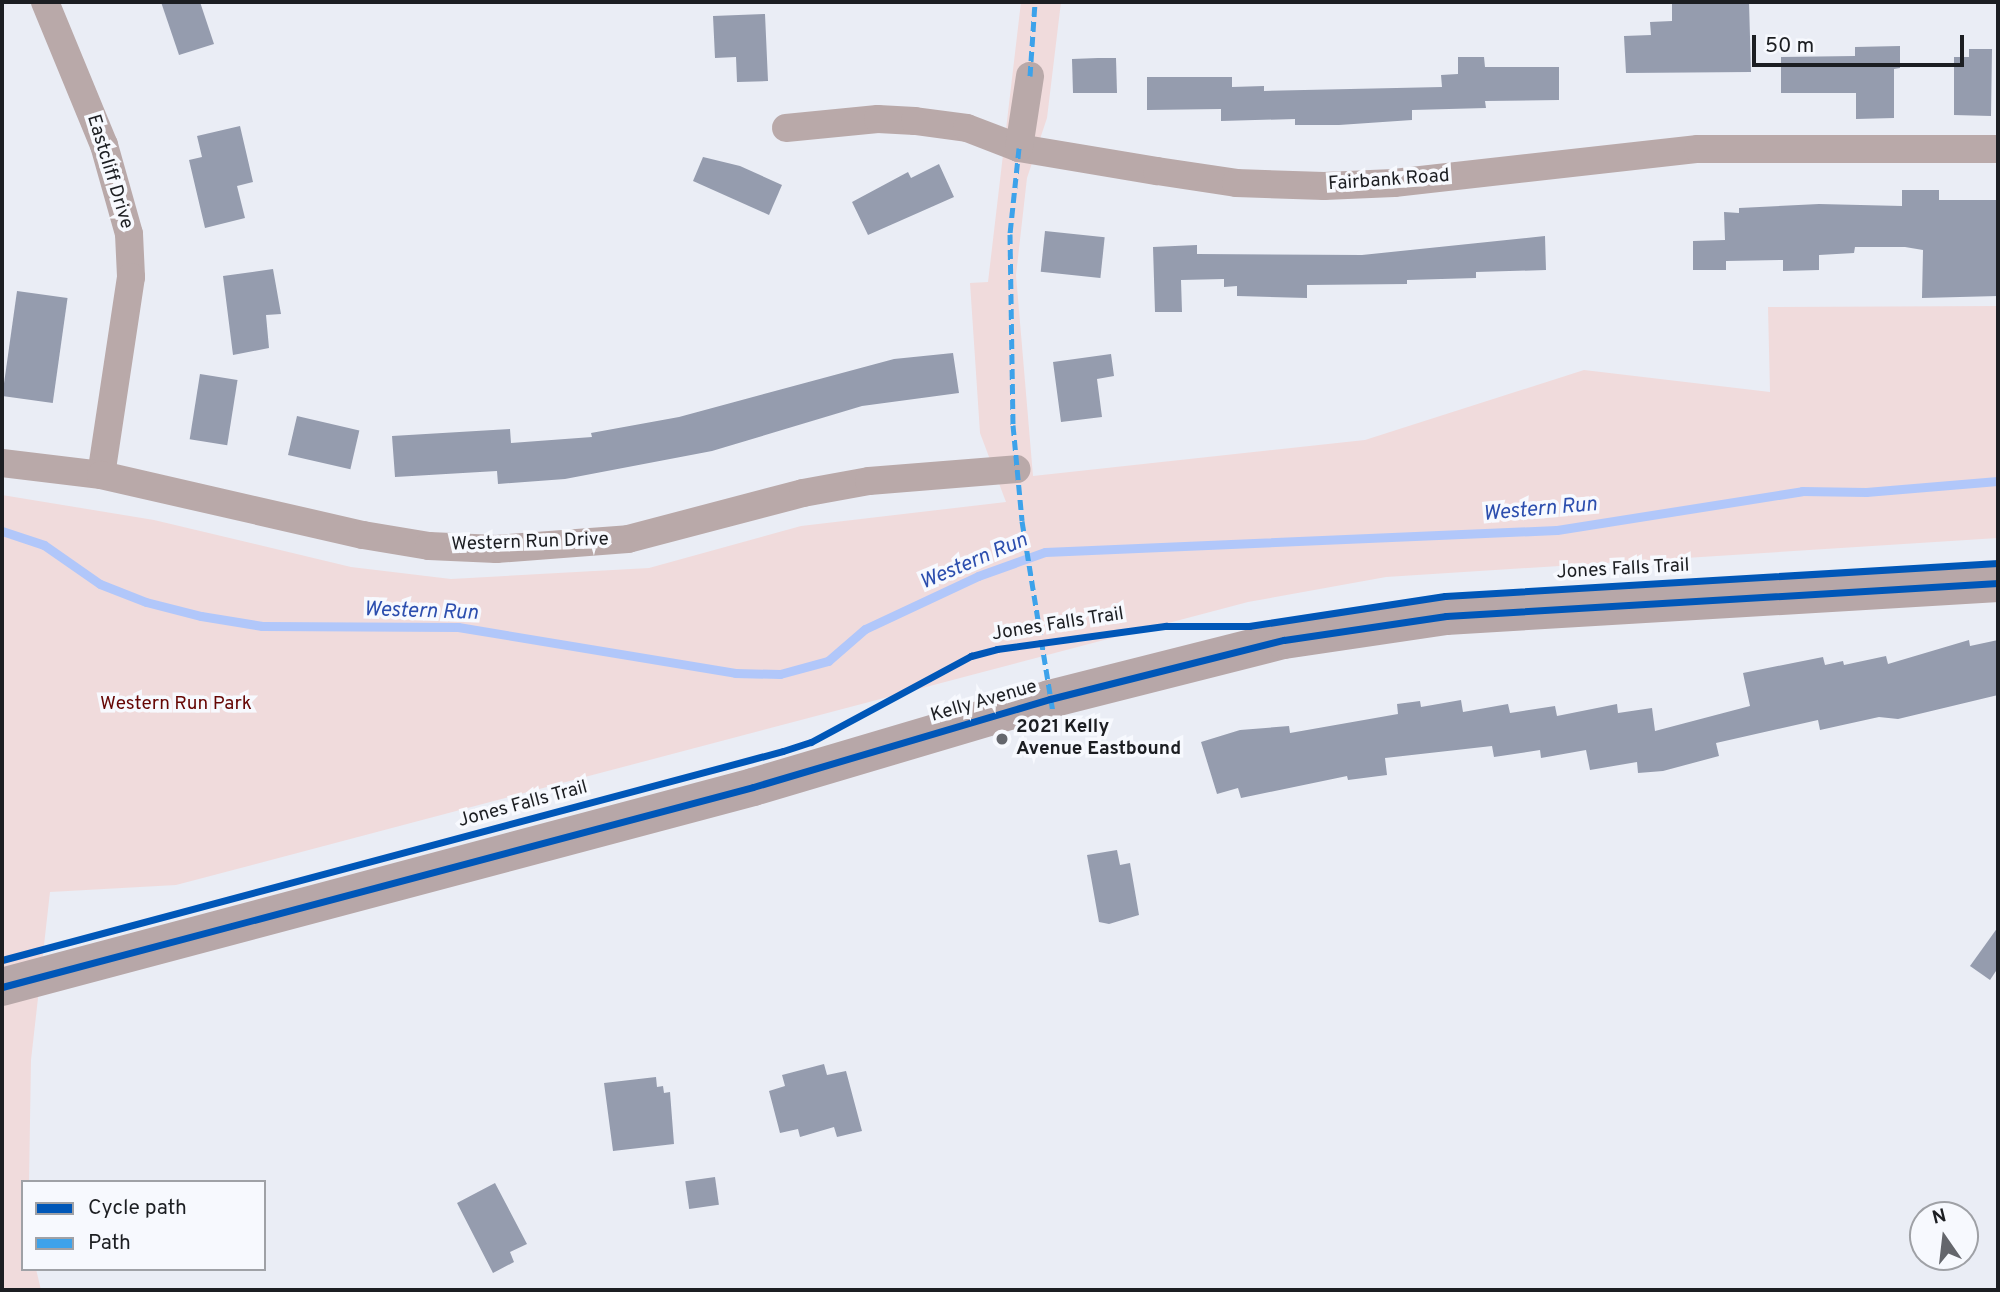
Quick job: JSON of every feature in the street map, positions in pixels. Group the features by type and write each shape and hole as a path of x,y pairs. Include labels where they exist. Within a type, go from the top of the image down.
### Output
{"main road":[{"name":"Kelly Avenue","path":"2,987 753,788 1050,699 1284,640 1446,616 1998,583"}],"street":[{"name":"Eastcliff Drive","path":"45,2 104,145 129,234 131,276 101,475"},
{"path":"1019,148 1030,76"},
{"name":"Fairbank Road","path":"786,128 878,119 915,121 967,128 1019,148 1236,183 1324,186 1394,183 1698,149 1998,149"},
{"name":"Western Run Drive","path":"2,463 101,475 363,535 429,546 496,549 628,539 803,493 869,481 1017,469"}],"green space":[{"name":"Western Run Park","path":"1021,2 1061,2 1047,118 1027,178 1016,275 1033,476 1365,440 1584,370 1770,392 1768,307 1998,306 1998,538 1386,577 1248,602 176,885 50,892 31,1060 29,1180 21,1180 21,1271 36,1271 41,1290 2,1290 2,495 154,520 351,567 451,579 649,568 801,526 1006,502 980,433 970,283 988,282"}],"building":[{"path":"161,2 200,2 214,44 179,55"},
{"path":"1672,2 1749,2 1751,72 1626,73 1624,36 1651,35 1650,22 1672,21"},
{"path":"765,14 768,81 737,82 736,57 715,58 713,16"},
{"path":"1900,46 1900,68 1894,69 1894,118 1856,119 1856,93 1781,93 1781,57 1855,56 1855,47"},
{"path":"1969,49 1992,49 1991,116 1954,115 1954,57 1969,57"},
{"path":"1458,57 1484,57 1485,67 1559,67 1559,100 1485,101 1486,108 1412,110 1412,120 1339,125 1295,125 1295,119 1221,121 1221,109 1147,110 1147,77 1232,77 1232,87 1264,86 1264,91 1442,87 1441,75 1458,74"},
{"path":"1116,58 1117,93 1073,93 1072,59"},
{"path":"240,126 253,182 237,186 245,218 205,228 189,160 202,157 197,136"},
{"path":"703,157 740,166 782,185 769,215 693,181"},
{"path":"939,164 954,197 868,235 852,202 908,172 911,178"},
{"path":"1902,190 1939,190 1939,200 1996,200 1998,296 1922,298 1923,250 1905,247 1855,247 1854,253 1819,255 1819,270 1783,271 1783,260 1726,261 1726,270 1693,270 1693,241 1725,240 1724,212 1739,213 1739,208 1819,204 1902,206"},
{"path":"1045,231 1105,237 1100,278 1041,272"},
{"path":"1545,236 1546,270 1476,272 1476,278 1407,280 1407,284 1307,285 1307,298 1237,296 1237,286 1224,287 1224,279 1181,280 1182,312 1155,312 1153,247 1197,245 1197,254 1362,255"},
{"path":"273,269 281,314 266,315 269,348 233,355 223,276"},
{"path":"17,291 68,298 53,403 2,396"},
{"path":"953,353 959,393 862,406 712,451 565,479 498,484 497,471 395,477 392,436 510,429 511,443 592,437 591,433 679,417 894,359"},
{"path":"1111,354 1114,376 1097,379 1102,417 1061,422 1053,362"},
{"path":"200,374 238,380 227,445 190,439"},
{"path":"297,416 359,430 350,469 288,455"},
{"path":"1969,640 1970,646 1998,640 1998,695 1898,719 1879,717 1820,730 1818,720 1716,743 1719,756 1663,771 1638,773 1637,762 1590,770 1586,750 1541,758 1540,750 1494,757 1492,746 1385,758 1387,775 1348,780 1347,776 1241,798 1238,788 1217,794 1201,742 1240,730 1289,726 1290,733 1398,714 1397,704 1420,701 1421,707 1461,700 1463,712 1508,704 1510,713 1555,706 1557,716 1617,704 1618,713 1652,708 1655,731 1750,706 1743,673 1823,657 1825,665 1843,661 1844,665 1886,656 1888,664"},
{"path":"1117,850 1120,865 1130,863 1139,915 1109,924 1099,922 1087,855"},
{"path":"1998,927 1998,968 1990,980 1970,966"},
{"path":"824,1064 827,1075 846,1071 862,1131 837,1137 834,1127 800,1137 798,1129 780,1133 769,1091 785,1086 782,1075"},
{"path":"656,1077 657,1087 663,1086 664,1093 670,1092 674,1144 613,1151 604,1083"},
{"path":"715,1177 719,1205 689,1209 685,1181"},
{"path":"495,1183 527,1244 510,1252 514,1262 493,1273 457,1203"}],"waterway":[{"name":"Western Run","path":"2,531 44,545 100,584 146,602 201,616 262,626 458,627 735,673 780,674 828,661 865,629 978,576 1045,552 1557,530 1802,491 1866,492 1998,481"}],"marked path":[{"path":"1030,76 1035,2"},
{"path":"1019,148 1010,234 1013,425 1022,521 1053,712"}],"cycle path":[{"name":"Jones Falls Trail","path":"2,960 783,751 811,742 971,656 997,649 1166,626 1249,626 1445,596 1998,563"},
{"path":"2,987 753,787 1050,699 1284,640 1446,616 1998,583"}],"place":[{"name":"2021 Kelly Avenue Eastbound","path":"1002,739"}]}
